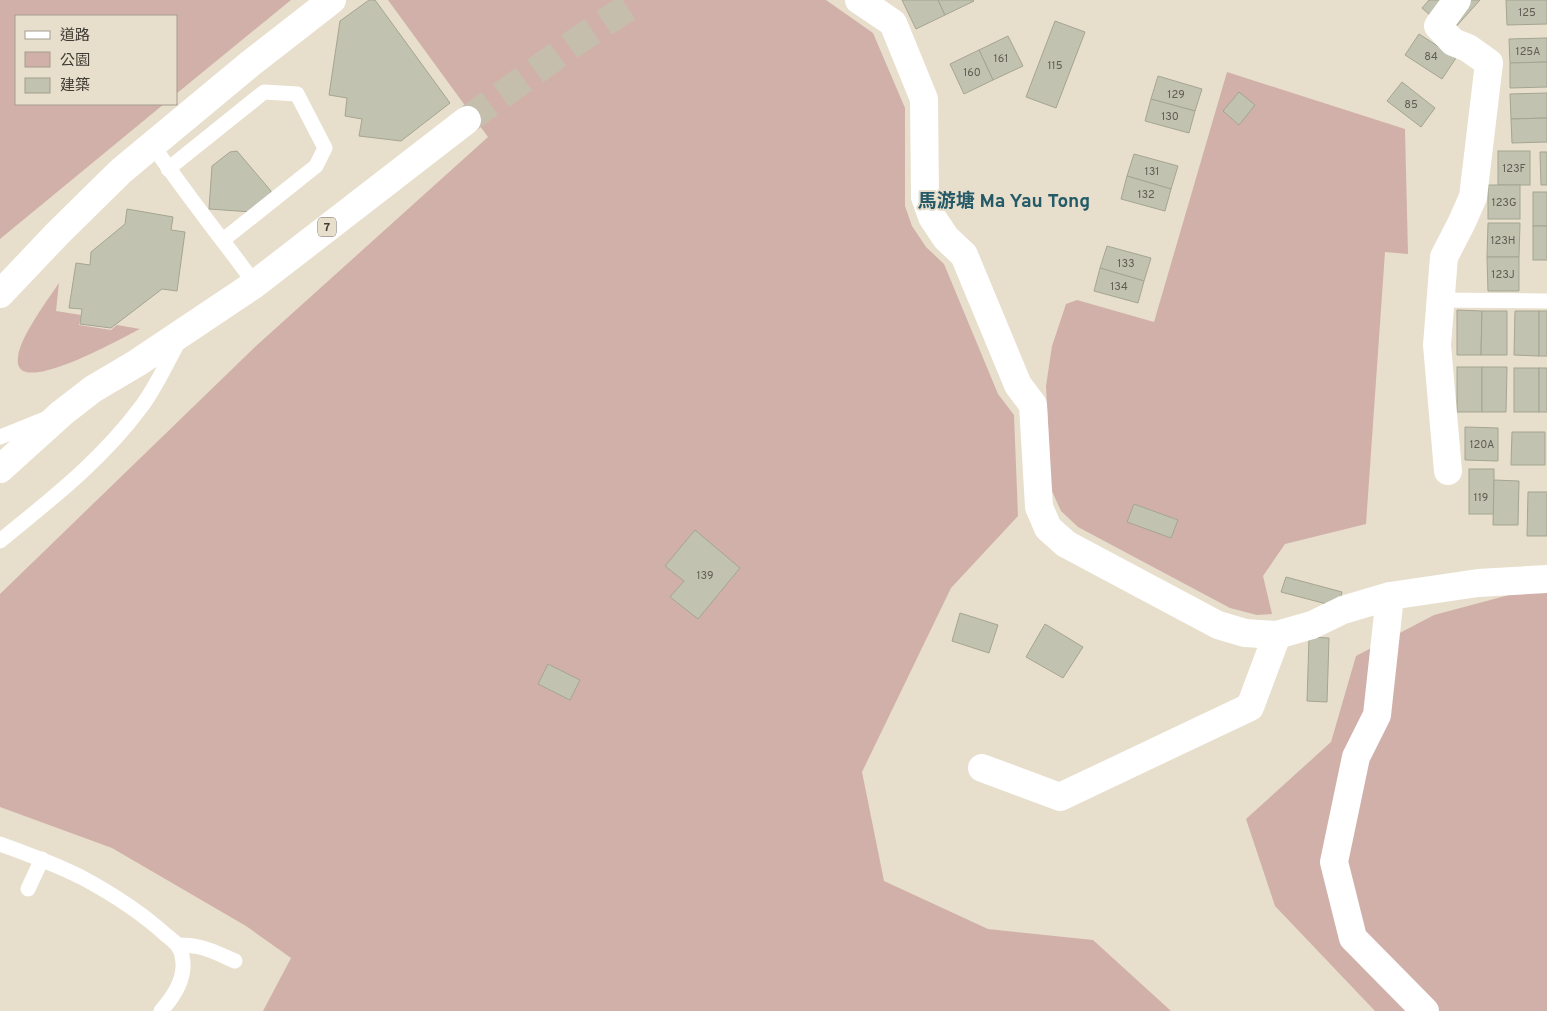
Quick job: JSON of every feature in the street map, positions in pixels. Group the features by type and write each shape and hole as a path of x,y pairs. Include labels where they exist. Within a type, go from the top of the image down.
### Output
{"main road":[{"path":"0,294 121,171 250,63 332,0"},
{"path":"859,0 893,23 924,99 925,196 932,217 946,238 964,255 1018,384 1034,405 1039,507 1048,528 1066,544 1218,625 1245,633 1277,635 1312,625 1343,610 1390,596 1478,583 1547,579"},
{"path":"1448,471 1437,345 1444,257 1473,197 1489,63 1468,48 1454,42 1438,26 1457,0"},
{"name":"7","path":"0,469 62,413 93,389 137,363 255,284 467,120"},
{"path":"1390,596 1377,715 1356,757 1334,862 1354,938 1425,1011"},
{"path":"982,768 1060,797 1250,707 1277,635"}],"lane":[{"path":"168,169 264,92 296,94 325,148 316,166 223,240"},
{"path":"152,144 168,169 255,284"},
{"path":"1440,300 1547,301"},
{"path":"0,541 102,453 142,406 185,331"},
{"path":"0,437 62,413"},
{"path":"0,844 42,859 82,878 156,926 178,945 182,956 183,968 181,979 177,990 161,1011"},
{"path":"28,889 42,859"},
{"path":"178,945 203,947 235,960"}],"green space":[{"path":"0,0 291,0 178,92 178,15 15,15 15,105 163,105 0,239"},
{"path":"388,0 826,0 873,33 905,108 905,206 912,226 926,247 944,264 998,394 1014,415 1018,516 951,588 862,772 884,881 988,929 1093,940 1171,1011 263,1011 291,958 246,926 112,848 0,807 0,594 256,346 488,137"},
{"path":"1227,72 1405,129 1408,254 1385,252 1366,524 1285,544 1263,576 1272,614 1257,615 1230,608 1078,527 1061,511 1051,489 1046,386 1052,346 1066,304 1077,300 1154,322"},
{"path":"59,283 56,311 81,315 79,325 111,330 117,325 140,329 93,353 50,370 32,373 21,369 18,357 20,349 35,319"},
{"path":"1547,585 1547,1011 1375,1011 1275,906 1246,819 1331,742 1356,656 1434,615"}],"building":[{"path":"369,0 375,0 450,103 401,141 359,136 362,119 345,116 347,98 329,95 340,21"},
{"path":"902,0 938,0 945,15 916,29"},
{"path":"938,0 973,0 974,1 945,15"},
{"path":"1429,0 1444,0 1431,16 1422,8"},
{"path":"1465,0 1480,0 1453,30"},
{"path":"1506,0 1547,0 1547,24 1507,25"},
{"path":"1055,21 1085,32 1056,108 1026,97"},
{"path":"1419,34 1456,58 1442,79 1405,55"},
{"path":"1008,36 1023,66 993,80 979,50"},
{"path":"1547,38 1547,62 1510,63 1509,39"},
{"path":"979,50 993,80 964,94 950,64"},
{"path":"1547,62 1547,87 1510,88 1510,63"},
{"path":"1158,76 1202,89 1195,111 1151,99"},
{"path":"1402,82 1435,108 1421,127 1387,101"},
{"path":"1239,92 1255,105 1239,125 1223,111"},
{"path":"1547,93 1547,118 1511,119 1510,94"},
{"path":"1151,99 1195,111 1189,133 1145,121"},
{"path":"1547,118 1547,142 1512,143 1511,119"},
{"path":"237,151 271,191 269,198 252,212 209,209 212,166 230,152"},
{"path":"1498,151 1530,151 1530,185 1498,185"},
{"path":"1540,152 1547,152 1547,185 1541,185"},
{"path":"1134,154 1178,166 1171,189 1127,176"},
{"path":"1127,176 1171,189 1165,211 1121,199"},
{"path":"1488,185 1520,185 1520,219 1488,219"},
{"path":"1533,192 1547,192 1547,226 1533,226"},
{"path":"127,209 173,217 171,230 185,232 177,291 162,289 111,328 80,324 82,309 69,308 76,263 90,265 91,252 125,224"},
{"path":"1488,223 1520,223 1519,257 1487,257"},
{"path":"1533,226 1547,226 1547,260 1533,260"},
{"path":"1107,246 1151,258 1144,281 1100,268"},
{"path":"1487,257 1519,257 1519,291 1488,291"},
{"path":"1100,268 1144,281 1138,303 1094,291"},
{"path":"1457,310 1482,311 1481,355 1457,355"},
{"path":"1482,311 1507,311 1507,355 1481,355"},
{"path":"1515,311 1539,311 1539,356 1514,355"},
{"path":"1539,311 1547,311 1547,356 1539,356"},
{"path":"1457,367 1482,367 1482,412 1457,412"},
{"path":"1482,367 1507,367 1506,412 1482,412"},
{"path":"1514,368 1539,368 1539,412 1514,412"},
{"path":"1539,368 1547,368 1547,412 1539,412"},
{"path":"1465,427 1498,428 1498,461 1465,460"},
{"path":"1512,432 1545,432 1545,465 1511,465"},
{"path":"1469,469 1494,469 1494,514 1469,514"},
{"path":"1494,480 1519,481 1518,525 1493,525"},
{"path":"1528,492 1547,492 1547,536 1527,536"},
{"path":"1134,504 1178,520 1171,538 1127,522"},
{"path":"695,530 740,568 698,619 670,597 684,581 665,566"},
{"path":"1286,577 1342,592 1338,607 1281,592"},
{"path":"960,613 998,625 989,653 952,641"},
{"path":"1045,624 1083,647 1063,678 1026,657"},
{"path":"1309,637 1329,638 1327,702 1307,701"},
{"path":"548,664 580,680 570,700 538,684"}],"tunnel":[{"path":"467,120 577,41 639,0"}],"district":[{"name":"馬游塘 Ma Yau Tong","path":"1004,200"}]}
